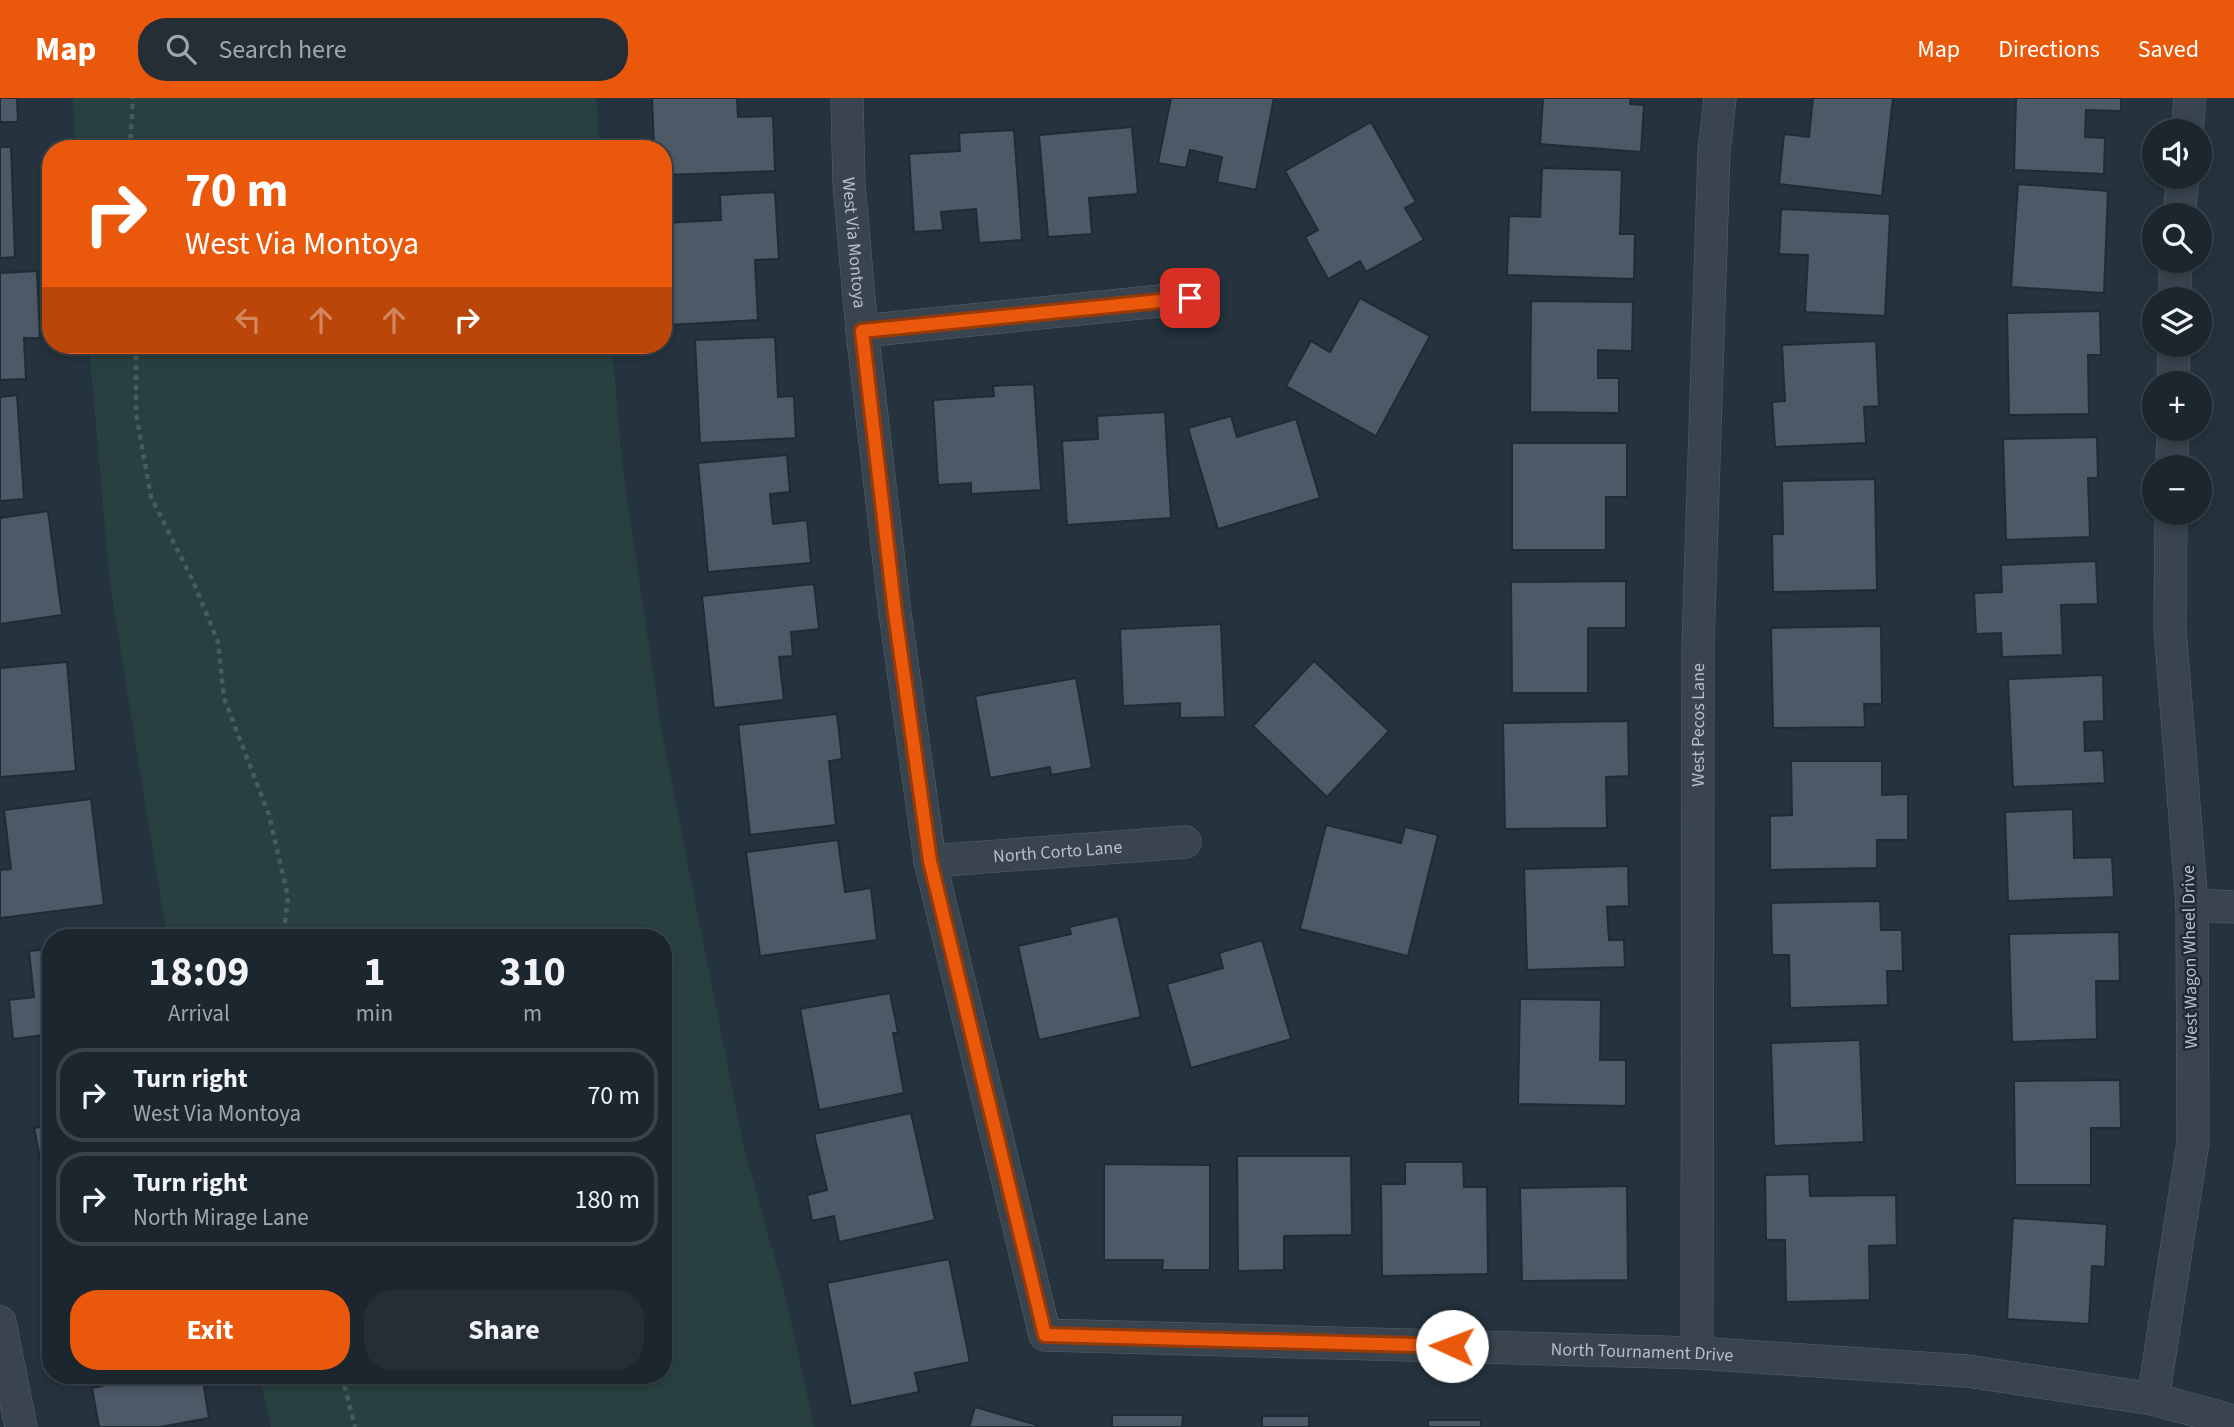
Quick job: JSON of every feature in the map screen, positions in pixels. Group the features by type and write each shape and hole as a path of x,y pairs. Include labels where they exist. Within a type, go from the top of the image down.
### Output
{"street":[{"name":"West Via Montoya","path":"847,98 849,184 862,331 895,613 930,861 1045,1335"},
{"name":"West Pecos Lane","path":"1697,1353 1698,645 1714,152 1720,98"},
{"path":"2188,119 2190,98"},
{"path":"862,331 1190,298"},
{"name":"West Wagon Wheel Drive","path":"2153,1398 2193,1142 2192,905 2170,628 2171,525"},
{"name":"North Corto Lane","path":"930,861 1185,842"},
{"path":"2192,905 2234,907"},
{"path":"0,1322 21,1427"},
{"name":"North Tournament Drive","path":"1045,1335 1697,1353 1967,1371 2153,1398 2234,1421"}],"path":[{"path":"131,140 133,98"},
{"path":"136,354 136,414 151,497 193,581 218,642 224,698 269,816 288,897 284,929"},
{"path":"344,1384 355,1427"}],"green space":[{"path":"73,98 596,98 598,140 75,140"},
{"path":"90,354 613,354 622,464 662,734 743,1144 787,1303 814,1427 271,1427 262,1384 672,1384 672,929 166,929 110,584"}],"building":[{"path":"0,98 17,98 18,122 0,122"},
{"path":"652,98 737,98 738,117 773,116 775,171 672,175 672,140 654,140"},
{"path":"1171,98 1274,98 1256,190 1217,182 1222,157 1190,150 1186,168 1158,163"},
{"path":"1543,98 1631,98 1630,104 1644,105 1641,152 1540,144"},
{"path":"1813,98 1893,98 1882,196 1779,184 1784,134 1809,137"},
{"path":"2016,98 2121,98 2121,111 2086,110 2085,137 2105,138 2104,174 2014,170"},
{"path":"1371,122 1416,202 1405,208 1424,240 1366,272 1360,261 1328,279 1305,237 1318,230 1285,171"},
{"path":"1132,127 1138,194 1089,198 1092,234 1048,237 1039,135"},
{"path":"1014,130 1022,240 979,243 976,209 941,212 943,230 914,232 909,154 960,151 959,133"},
{"path":"0,147 11,147 15,257 0,258"},
{"path":"1542,168 1622,170 1620,234 1635,234 1634,279 1507,275 1509,216 1540,217"},
{"path":"2018,184 2108,191 2104,293 2011,287"},
{"path":"775,192 779,259 755,260 758,320 672,325 672,223 721,220 720,195"},
{"path":"1781,209 1890,214 1885,316 1805,312 1808,255 1779,254"},
{"path":"37,271 40,338 24,338 26,379 0,380 0,273"},
{"path":"1360,298 1430,336 1376,436 1286,386 1311,341 1330,352"},
{"path":"1531,301 1633,302 1632,351 1598,350 1598,378 1619,378 1619,413 1530,412"},
{"path":"2100,311 2101,355 2088,355 2089,414 2009,415 2007,313"},
{"path":"775,337 778,397 794,396 796,438 700,443 695,340"},
{"path":"1876,341 1879,406 1864,407 1866,443 1775,447 1772,402 1785,401 1782,345"},
{"path":"1034,384 1041,490 971,494 971,483 938,485 933,400 994,396 993,386"},
{"path":"17,395 24,499 0,501 0,397"},
{"path":"1165,412 1171,518 1067,525 1062,441 1098,439 1097,416"},
{"path":"1231,416 1237,437 1296,419 1320,498 1218,529 1188,428"},
{"path":"2097,437 2098,478 2088,478 2090,537 2006,540 2003,439"},
{"path":"1512,443 1627,443 1627,497 1606,497 1606,550 1512,550"},
{"path":"787,455 790,492 770,494 773,524 807,520 811,563 708,572 698,463"},
{"path":"1875,479 1877,590 1773,592 1772,534 1783,534 1782,481"},
{"path":"48,511 62,615 0,624 0,518"},
{"path":"2096,561 2098,604 2061,605 2063,655 2002,657 2001,633 1976,634 1974,593 2002,592 2001,565"},
{"path":"1626,581 1626,628 1588,628 1588,693 1512,693 1511,582"},
{"path":"814,584 819,629 791,632 793,656 779,657 784,700 714,708 702,596"},
{"path":"1221,624 1225,717 1180,718 1180,703 1123,706 1120,629"},
{"path":"1881,626 1882,704 1864,704 1865,727 1773,728 1771,628"},
{"path":"1314,661 1389,731 1327,797 1253,726"},
{"path":"67,662 76,771 0,777 0,668"},
{"path":"2103,675 2104,721 2084,722 2085,751 2103,750 2105,783 2013,787 2008,679"},
{"path":"1076,678 1092,768 1051,775 1050,767 990,778 975,696"},
{"path":"837,714 842,759 829,761 836,825 750,835 738,725"},
{"path":"1628,721 1629,776 1606,777 1607,828 1505,829 1503,723"},
{"path":"1791,761 1882,761 1882,795 1908,794 1908,840 1877,840 1877,868 1770,870 1770,816 1792,815"},
{"path":"91,799 104,905 0,918 0,870 11,869 4,810"},
{"path":"2073,809 2074,858 2112,857 2114,897 2008,901 2005,812"},
{"path":"1326,825 1401,843 1405,827 1438,835 1408,956 1300,929"},
{"path":"838,840 845,892 871,888 877,940 760,956 746,852"},
{"path":"1628,866 1629,906 1607,907 1609,940 1624,940 1625,967 1527,970 1524,869"},
{"path":"1880,901 1881,930 1902,930 1903,971 1887,971 1888,1005 1790,1008 1789,955 1772,955 1771,903"},
{"path":"1118,916 1141,1017 1039,1040 1018,946 1071,934 1069,927"},
{"path":"2119,932 2120,981 2096,981 2097,1039 2012,1042 2009,934"},
{"path":"1262,940 1291,1039 1191,1068 1167,984 1223,968 1219,953"},
{"path":"42,950 42,1035 13,1039 9,1000 34,997 29,951"},
{"path":"890,993 898,1033 893,1033 904,1093 819,1110 800,1009"},
{"path":"1520,999 1601,1000 1600,1060 1626,1060 1626,1106 1518,1104"},
{"path":"1860,1040 1864,1142 1774,1146 1771,1043"},
{"path":"2120,1080 2121,1128 2091,1128 2091,1185 2015,1185 2014,1081"},
{"path":"911,1113 935,1220 839,1242 834,1216 812,1221 807,1195 827,1190 814,1134"},
{"path":"42,1127 42,1168 34,1128"},
{"path":"1237,1156 1351,1156 1352,1235 1284,1236 1284,1270 1238,1271"},
{"path":"1405,1162 1463,1162 1464,1187 1487,1187 1488,1274 1382,1276 1381,1184 1405,1184"},
{"path":"1104,1164 1210,1165 1210,1270 1162,1270 1163,1260 1104,1260"},
{"path":"1809,1174 1810,1196 1896,1195 1897,1245 1869,1246 1870,1300 1786,1302 1785,1240 1766,1240 1765,1175"},
{"path":"1627,1186 1628,1280 1522,1281 1520,1188"},
{"path":"2013,1218 2107,1224 2105,1267 2092,1266 2089,1324 2007,1319"},
{"path":"949,1259 970,1362 915,1373 919,1392 851,1406 827,1283"},
{"path":"111,1384 218,1384 204,1387 209,1418 160,1427 99,1427 92,1388"},
{"path":"975,1407 1037,1425 969,1427"},
{"path":"1112,1415 1183,1415 1182,1427 1112,1427"},
{"path":"1262,1416 1309,1416 1309,1427 1262,1427"},
{"path":"1428,1420 1481,1420 1481,1427 1428,1427"}],"route":[{"path":"1190,298 862,331 895,613 930,861 1045,1335 1452,1346"}]}
